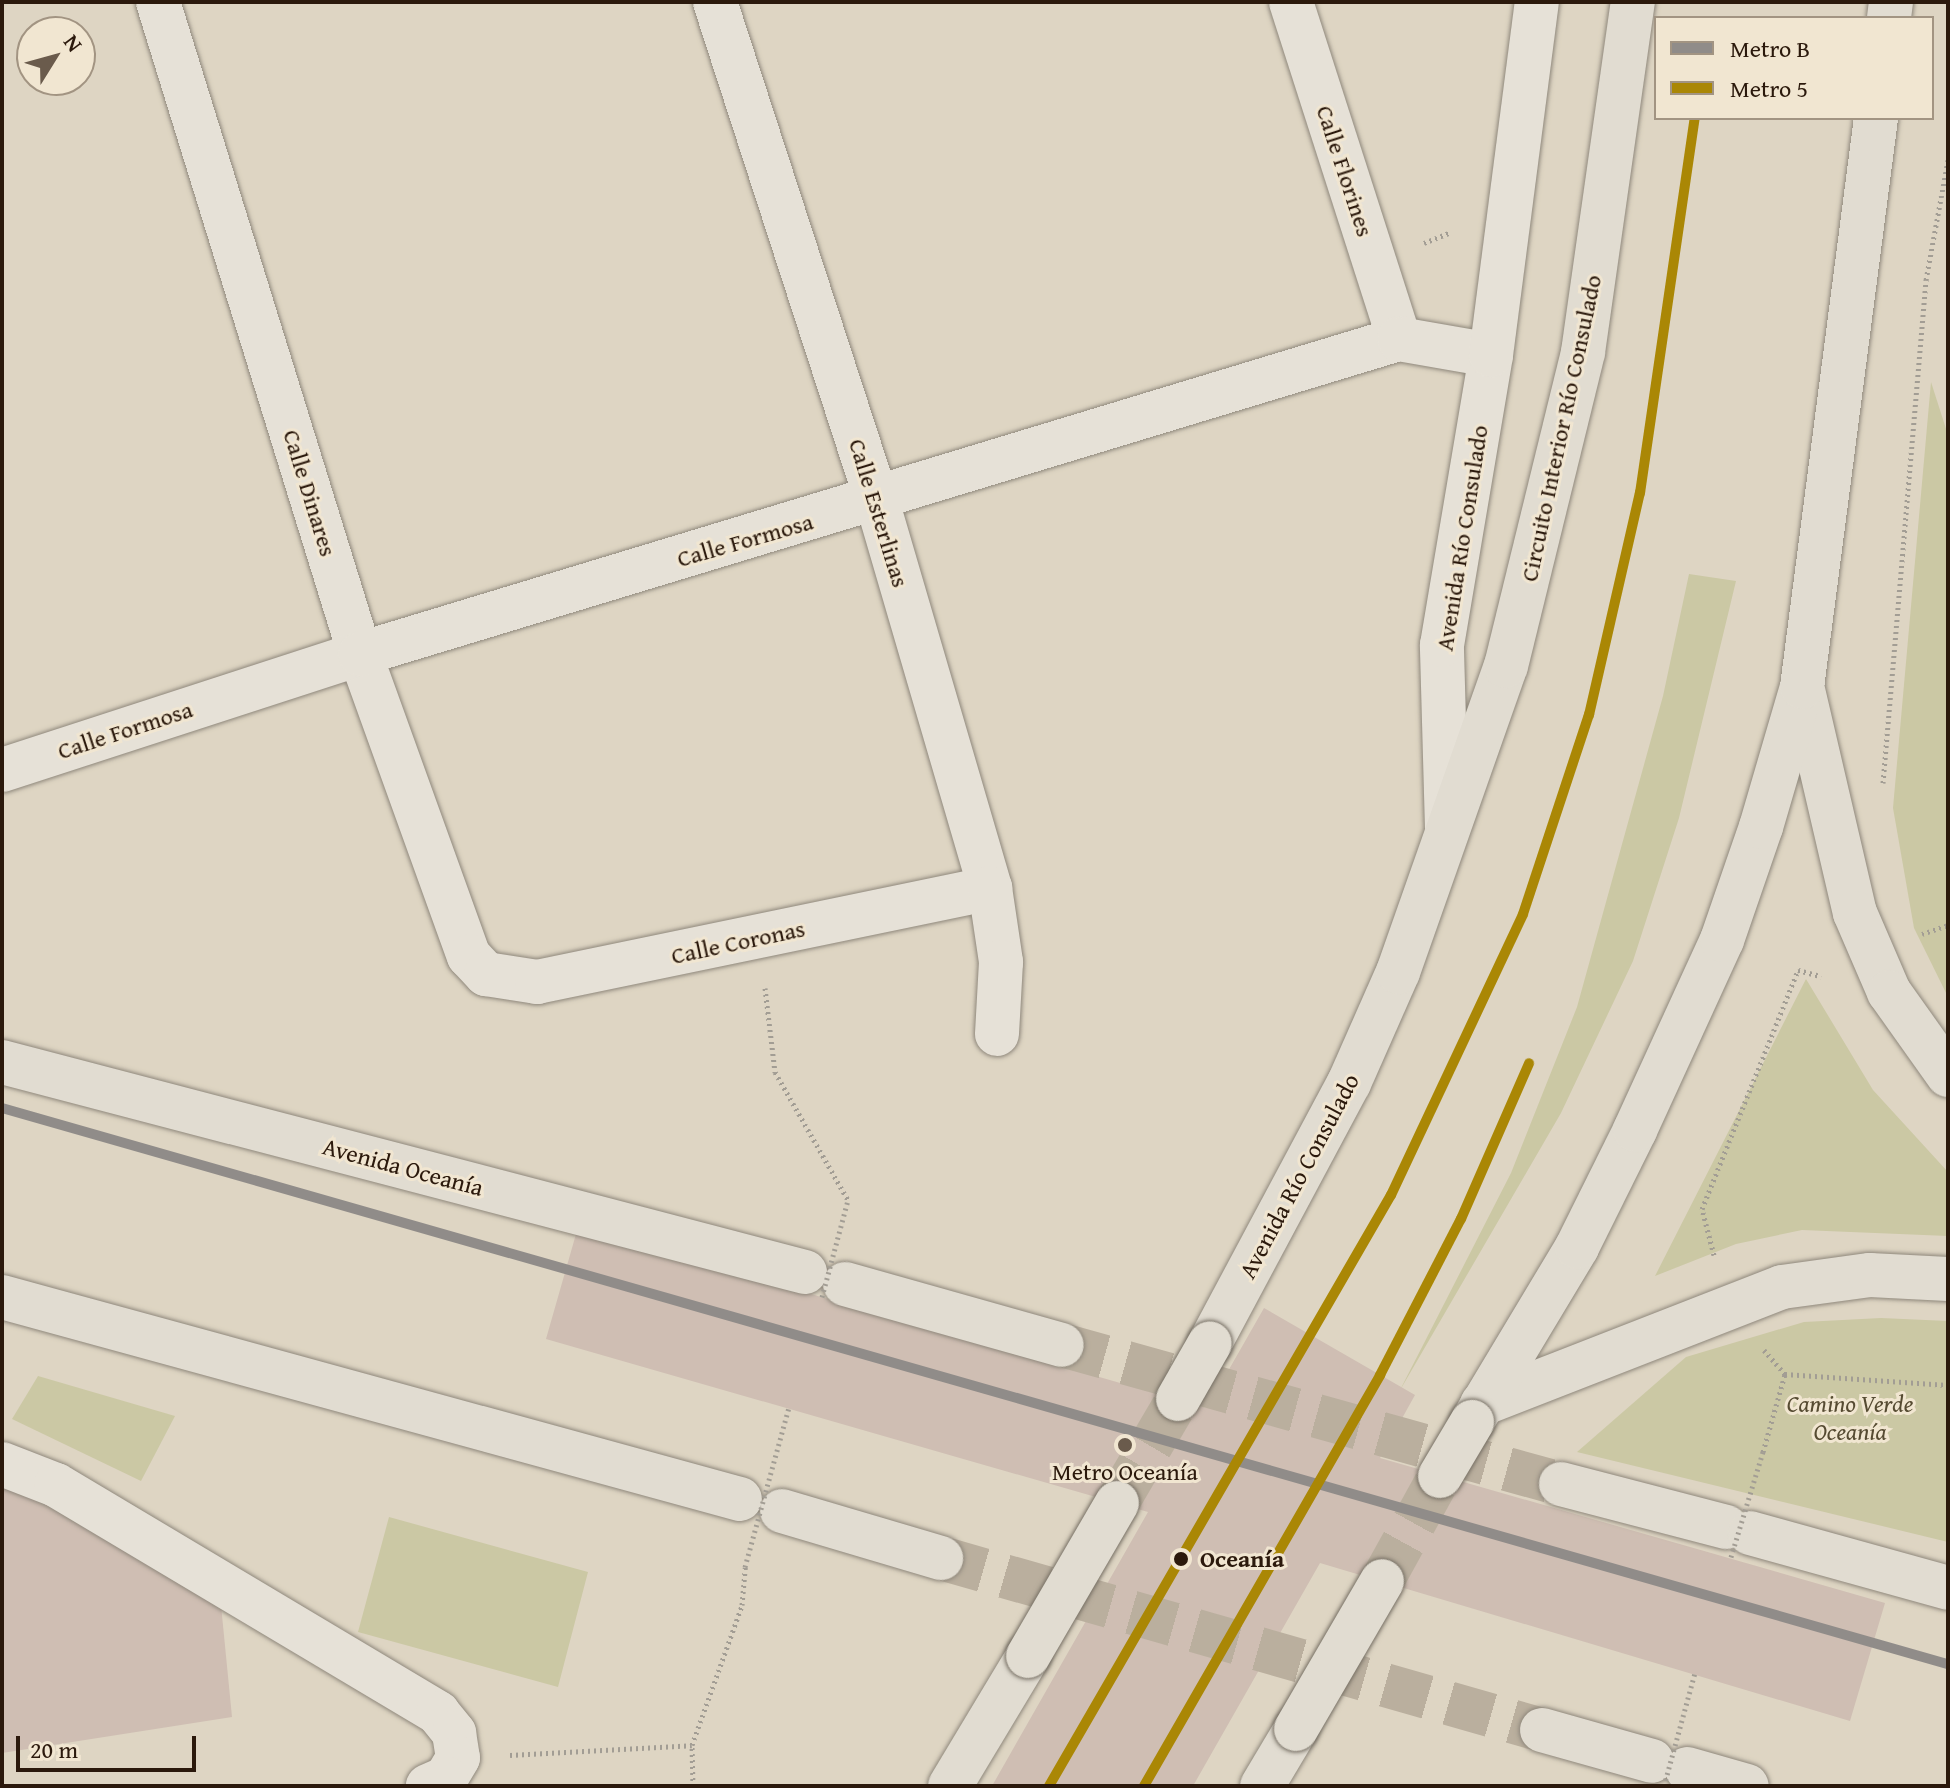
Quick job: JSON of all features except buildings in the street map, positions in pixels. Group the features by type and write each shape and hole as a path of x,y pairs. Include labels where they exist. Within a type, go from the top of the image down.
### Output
{"highway":[{"name":"Circuito Interior Río Consulado","path":"1448,846 1548,512 1583,352 1633,2"},
{"path":"1440,1476 1577,1247 1722,940 1802,687 1876,120"},
{"path":"1802,687 1855,913 1895,1002 1948,1075"},
{"name":"Avenida Río Consulado","path":"1178,1399 1349,1083 1448,846"},
{"name":"Avenida Oceanía","path":"2,1062 824,1285 1062,1345"},
{"path":"1477,1413 1728,1307 1826,1279 1948,1279"},
{"path":"2,1297 740,1499"},
{"path":"1561,1484 1735,1539 1948,1588"},
{"path":"950,1786 1117,1503"},
{"path":"782,1511 941,1558"},
{"path":"1262,1786 1382,1581"},
{"path":"1542,1730 1668,1772 1747,1786"}],"street":[{"name":"Calle Dinares","path":"158,2 360,654 455,933 486,974"},
{"name":"Calle Esterlinas","path":"715,2 877,501 990,888 1001,962 997,1034"},
{"name":"Calle Florines","path":"1291,2 1399,339"},
{"name":"Avenida Río Consulado","path":"1448,846 1442,645 1491,355 1537,2"},
{"name":"Calle Formosa","path":"2,770 360,654 877,501 1399,339 1491,355"},
{"name":"Calle Coronas","path":"486,974 537,982 759,939 990,888"},
{"path":"2,1464 56,1485 438,1713 454,1733 443,1772"}],"path":[{"path":"1883,801 1926,280 1948,160"},
{"path":"759,939 775,1072 848,1200 824,1285"},
{"path":"1728,1307 1702,1209 1798,970 1819,973 1826,986"},
{"path":"1735,1539 1785,1374 1948,1385"},
{"path":"693,1786 692,1745 742,1605 745,1567 789,1407"},
{"path":"1668,1772 1695,1673"},
{"path":"443,1772 692,1745"}],"green space":[{"path":"1931,382 1948,435 1948,997 1914,928 1893,808"},
{"path":"1689,574 1736,581 1679,818 1633,961 1561,1113 1399,1392 1511,1173 1577,1007 1663,696"},
{"path":"1806,979 1873,1090 1948,1172 1948,1236 1802,1230 1736,1244 1655,1276"},
{"name":"Camino Verde Oceanía","path":"1881,1318 1948,1321 1948,1542 1577,1452 1686,1357 1804,1322"},
{"path":"38,1376 175,1416 141,1481 12,1419"},
{"path":"389,1517 588,1572 558,1687 358,1632"}],"tunnel":[{"path":"1062,1345 1561,1484"},
{"path":"1117,1503 1178,1399"},
{"path":"1382,1581 1440,1476"},
{"path":"941,1558 1542,1730"}],"metro line":[{"name":"5","path":"1049,1786 1391,1195 1523,914 1589,715 1640,493 1695,120"},
{"name":"5","path":"1144,1786 1380,1375 1461,1219 1529,1063"},
{"name":"B","path":"2,1108 1948,1664"}],"place":[{"name":"Metro Oceanía","path":"1125,1445"},
{"name":"Oceanía","path":"1181,1559"}]}
